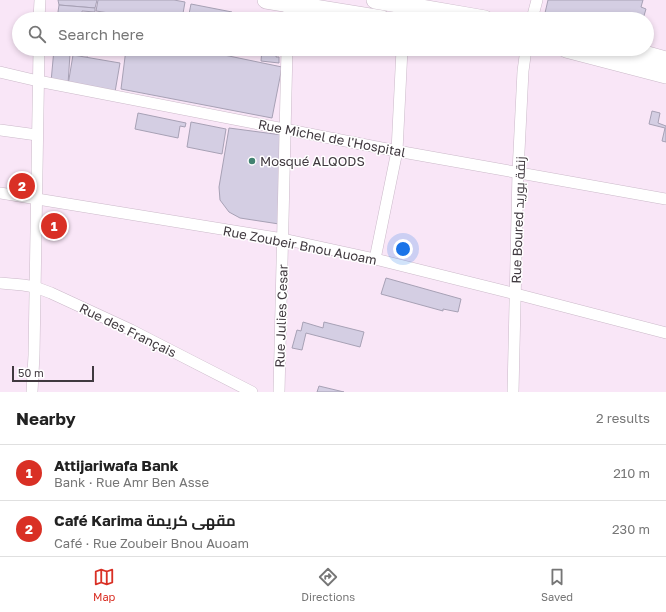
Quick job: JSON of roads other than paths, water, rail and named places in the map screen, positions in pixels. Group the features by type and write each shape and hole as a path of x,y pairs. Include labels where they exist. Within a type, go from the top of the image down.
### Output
{"main road":[{"path":"266,0 289,12"},
{"path":"375,0 445,12"},
{"path":"593,56 666,75"},
{"path":"651,56 666,60"}],"street":[{"path":"39,12 40,0"},
{"path":"534,12 537,0"},
{"path":"32,392 37,199 38,56"},
{"name":"Rue Julies Cesar","path":"279,392 287,56"},
{"path":"375,259 397,151 402,56"},
{"name":"Rue Boured زنقة بوريد","path":"513,392 518,172 526,56"},
{"name":"Rue Michel de l'Hospital","path":"0,72 38,81 397,151 666,199"},
{"path":"0,130 37,135"},
{"name":"Rue Zoubeir Bnou Auoam","path":"0,193 283,239 375,259 666,333"},
{"name":"Rue des Français","path":"0,283 35,287 91,311 252,392"}],"place":[{"name":"Mosqué ALQODS","path":"252,161"},
{"name":"Café Karima مقهى كريمة","path":"22,186"},
{"name":"Attijariwafa Bank","path":"54,226"}]}
